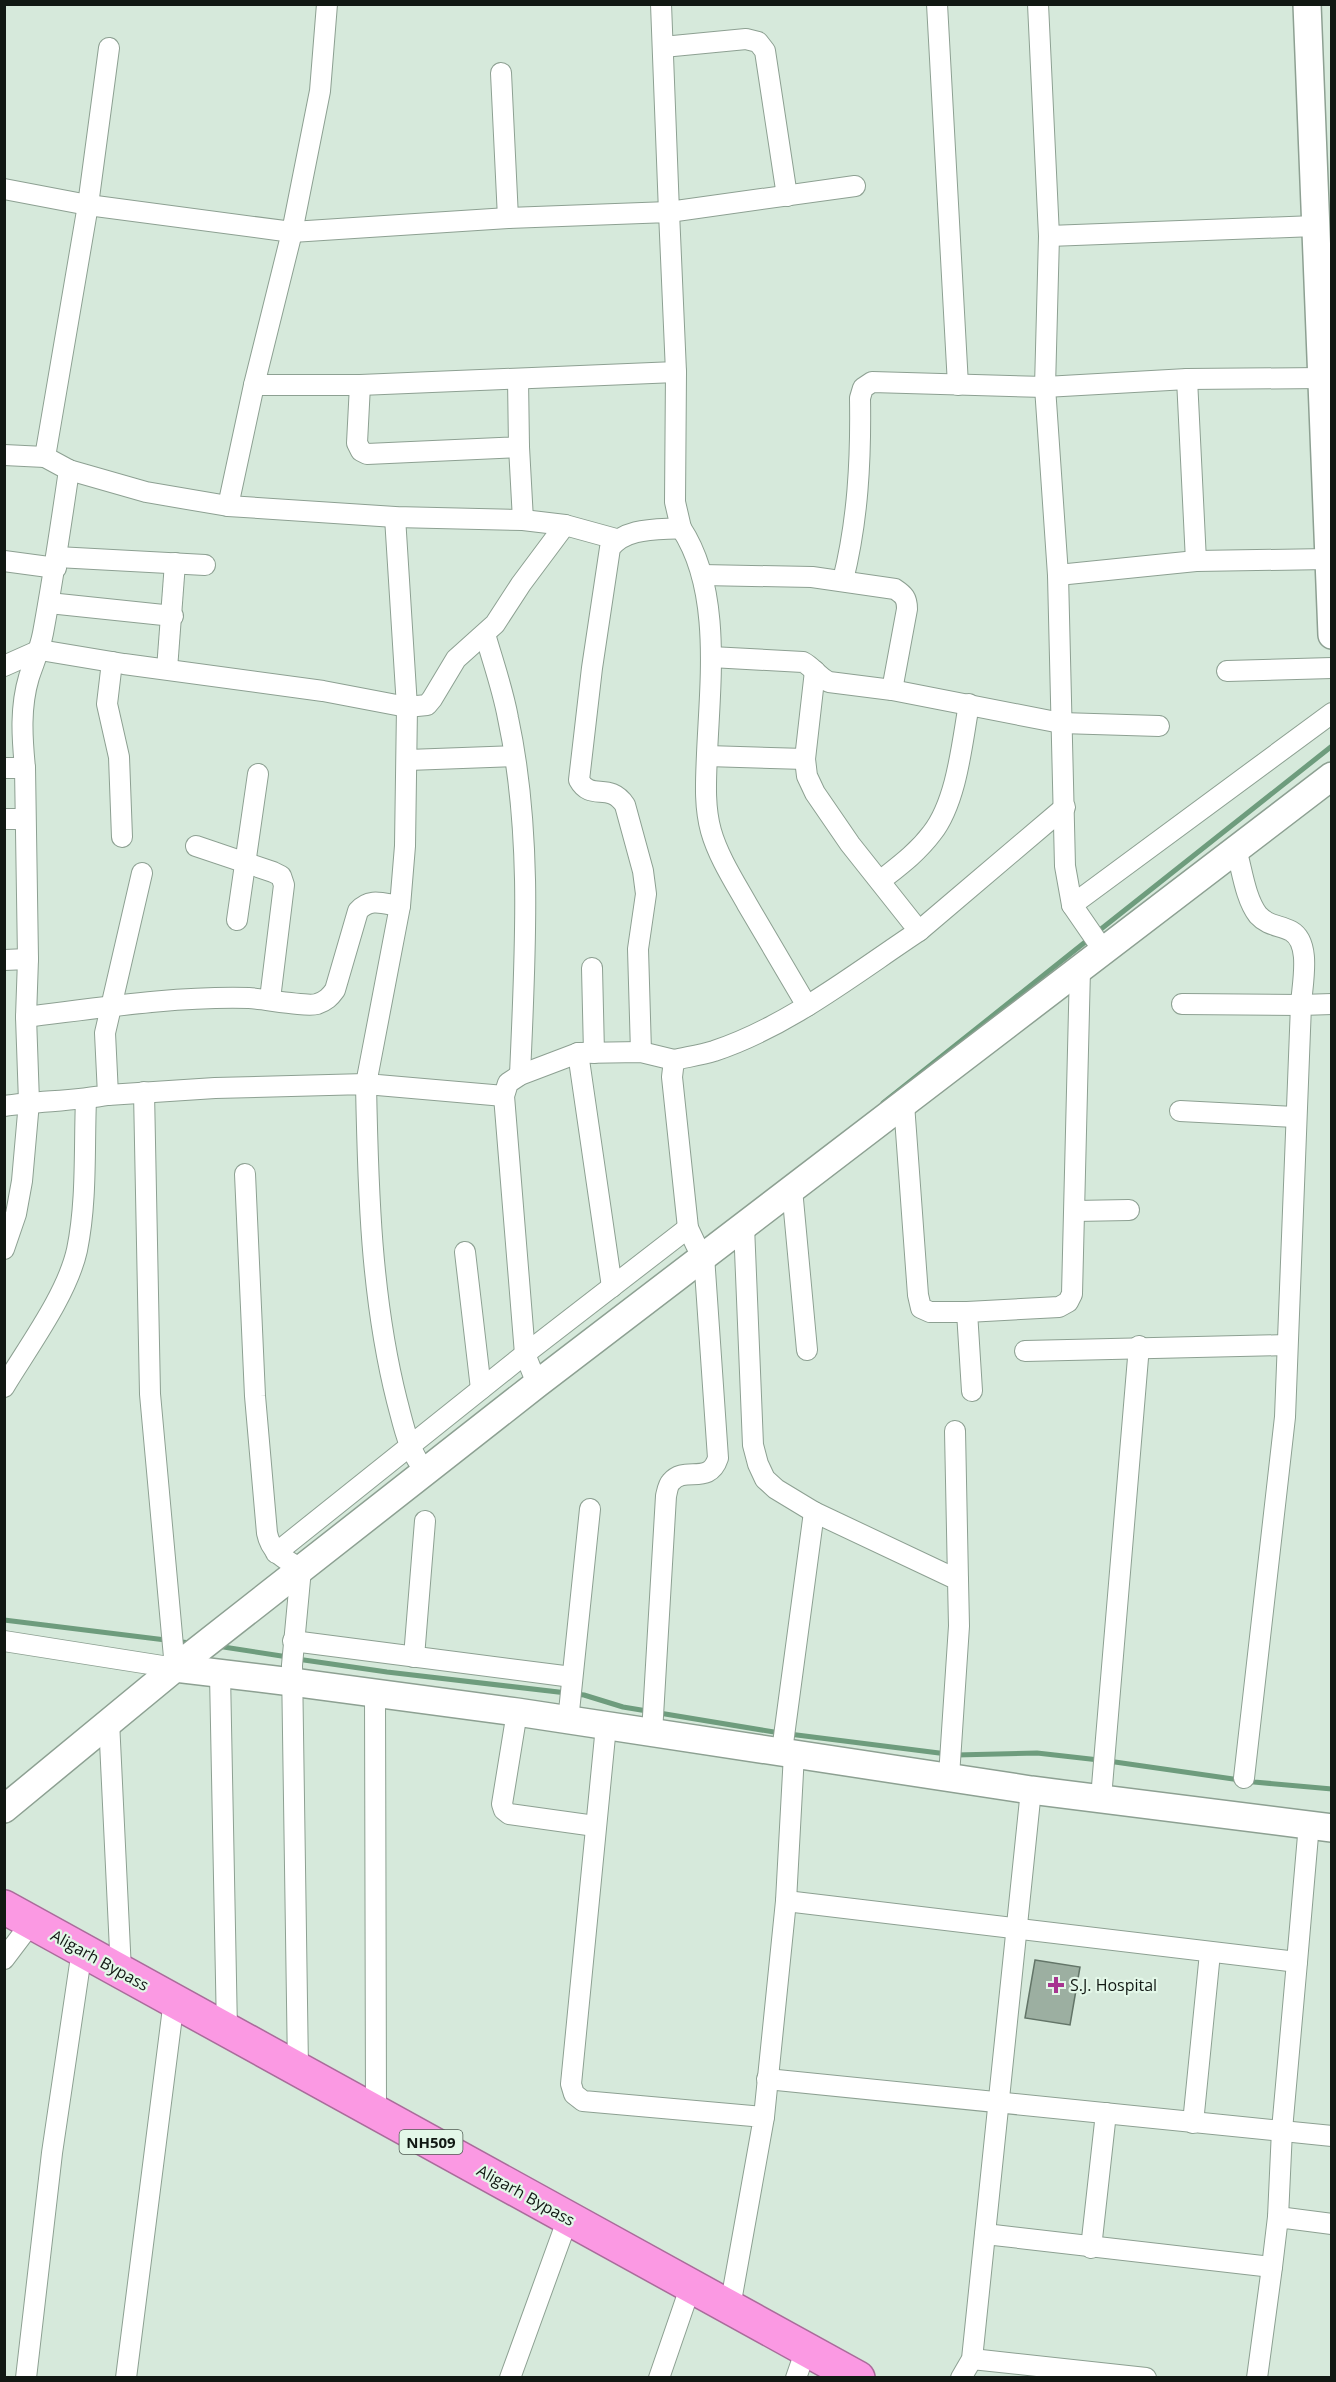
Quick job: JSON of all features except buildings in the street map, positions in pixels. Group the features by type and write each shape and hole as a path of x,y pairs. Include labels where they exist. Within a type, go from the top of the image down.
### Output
{"highway":[{"name":"Aligarh Bypass","path":"18,1915 730,2307 801,2363 858,2378"}],"street":[{"path":"228,506 254,385 292,232 320,91 327,4"},
{"path":"661,4 676,372 675,502 681,528 692,545 702,575 711,657 705,792 711,831 729,872 807,1006"},
{"path":"937,4 958,385"},
{"path":"1038,4 1049,236 1045,387 1058,575 1065,866 1077,913 1100,945"},
{"path":"1307,4 1322,378 1327,421 1332,635"},
{"path":"663,47 746,39 758,42 765,51 787,196"},
{"path":"45,458 88,205 109,48"},
{"path":"501,73 508,218"},
{"path":"4,189 88,205 292,232 508,218 669,212 855,186"},
{"path":"1049,236 1315,226"},
{"path":"254,385 360,386 676,372"},
{"path":"843,580 853,538 858,492 860,398 863,388 873,382 1045,387 1187,379 1322,378"},
{"path":"518,379 523,520"},
{"path":"1187,379 1196,561"},
{"path":"360,386 357,443 361,451 367,454 519,447"},
{"path":"4,455 45,458 69,470 146,492 228,506 395,517 523,520 566,525 616,539"},
{"path":"4,1249 16,1214 22,1181 29,1102 23,705 29,676 40,650 69,470"},
{"path":"395,517 407,707 408,760 400,906 366,1084 369,1196 377,1292 390,1373 417,1459"},
{"path":"4,666 40,650 323,691 407,707 426,705 456,659 485,634 507,608 521,584 566,525"},
{"path":"641,1052 638,949 646,894 644,871 625,805 611,792 590,791 583,788 579,780 592,668 610,548 616,539 626,534 681,528"},
{"path":"1058,575 1196,561 1329,559"},
{"path":"4,561 205,565"},
{"path":"167,669 175,563"},
{"path":"702,575 758,575 843,580 895,589 903,594 907,602 892,690"},
{"path":"49,603 172,616"},
{"path":"485,634 508,718 522,813 526,884 520,1075"},
{"path":"711,657 803,662 810,665 829,682 892,690 1062,723 1159,726"},
{"path":"112,662 107,704 119,757 122,837"},
{"path":"1227,671 1332,668"},
{"path":"815,671 805,759 807,776 815,793 850,844 919,931"},
{"path":"880,880 913,855 934,831 947,804 955,778 969,704"},
{"path":"1077,913 1332,713"},
{"path":"408,760 514,756"},
{"path":"707,756 805,759"},
{"path":"4,768 25,768"},
{"path":"237,920 258,774"},
{"path":"417,1459 481,1389 612,1287 695,1241 744,1226 1080,969 1100,945 1236,849 1332,776"},
{"path":"537,1384 525,1354 504,1096 508,1083 520,1075 586,1053 641,1052 674,1060 714,1051 762,1030 807,1006 919,931 1065,807"},
{"path":"4,819 25,819"},
{"path":"196,846 281,876 284,885 270,999"},
{"path":"1236,849 1250,899 1257,913 1268,924 1292,932 1300,939 1304,950 1295,1118 1285,1417 1244,1778"},
{"path":"108,1095 105,1033 142,873"},
{"path":"26,1017 112,1006 226,998 270,999 315,1005 328,999 335,990 358,911 363,904 371,901 400,906"},
{"path":"4,960 28,959"},
{"path":"592,968 586,1053 612,1287"},
{"path":"904,1104 918,1295 921,1308 930,1312 967,1312 1059,1307 1068,1302 1072,1294 1075,1211 1080,969"},
{"path":"1182,1004 1332,1004"},
{"path":"653,1719 666,1496 670,1482 682,1475 705,1473 715,1467 718,1458 695,1241 672,1077 674,1060"},
{"path":"4,1106 144,1092 366,1084 504,1096"},
{"path":"144,1092 150,1394 172,1648"},
{"path":"4,1387 63,1287 76,1251 82,1212 86,1099"},
{"path":"1180,1111 1295,1118"},
{"path":"245,1174 255,1396 267,1533 269,1543 288,1561 293,1660 298,2069"},
{"path":"792,1189 807,1350"},
{"path":"1075,1211 1129,1210"},
{"path":"744,1226 753,1445 765,1479 776,1489 814,1512 958,1580"},
{"path":"4,1809 110,1721 172,1648 288,1561 417,1459 537,1384 695,1241"},
{"path":"465,1252 481,1389"},
{"path":"967,1312 972,1390"},
{"path":"1025,1350 1139,1346 1287,1345"},
{"path":"1102,1792 1139,1346"},
{"path":"951,1762 959,1626 955,1431"},
{"path":"570,1699 590,1509"},
{"path":"730,2307 764,2117 786,1901 786,1744 814,1512"},
{"path":"414,1657 425,1521"},
{"path":"4,1641 172,1648 220,1674 293,1660 414,1657 570,1699 606,1726 653,1719 786,1744 951,1762 1031,1790 1102,1792 1320,1826 1297,1962 1282,2130 1278,2217 1257,2378"},
{"path":"293,1660 375,1692 517,1712 570,1699"},
{"path":"220,1674 226,2030"},
{"path":"375,1692 376,2112"},
{"path":"517,1712 502,1804 504,1810 510,1814 595,1826"},
{"path":"110,1721 121,1971"},
{"path":"606,1726 571,2084 574,2094 583,2101 764,2117"},
{"path":"961,2378 972,2359 1031,1790"},
{"path":"786,1901 1297,1962"},
{"path":"4,1959 18,1915"},
{"path":"26,2378 51,2153 82,1950"},
{"path":"1193,2122 1210,1953"},
{"path":"126,2378 174,2000"},
{"path":"767,2079 1332,2136"},
{"path":"1091,2248 1106,2114"},
{"path":"1278,2217 1332,2224"},
{"path":"510,2378 568,2218"},
{"path":"985,2234 1272,2267"},
{"path":"659,2378 691,2285"},
{"path":"972,2359 1146,2378"}],"waterway":[{"path":"1096,933 1332,746"},
{"path":"883,1103 1089,939"},
{"path":"4,1620 190,1643"},
{"path":"217,1646 288,1657"},
{"path":"297,1659 584,1695 623,1707 780,1733"},
{"path":"789,1734 947,1754"},
{"path":"956,1755 1037,1753 1099,1760"},
{"path":"1108,1761 1254,1782 1332,1789"}],"place":[{"name":"S.J. Hospital","path":"1056,1985"}]}
